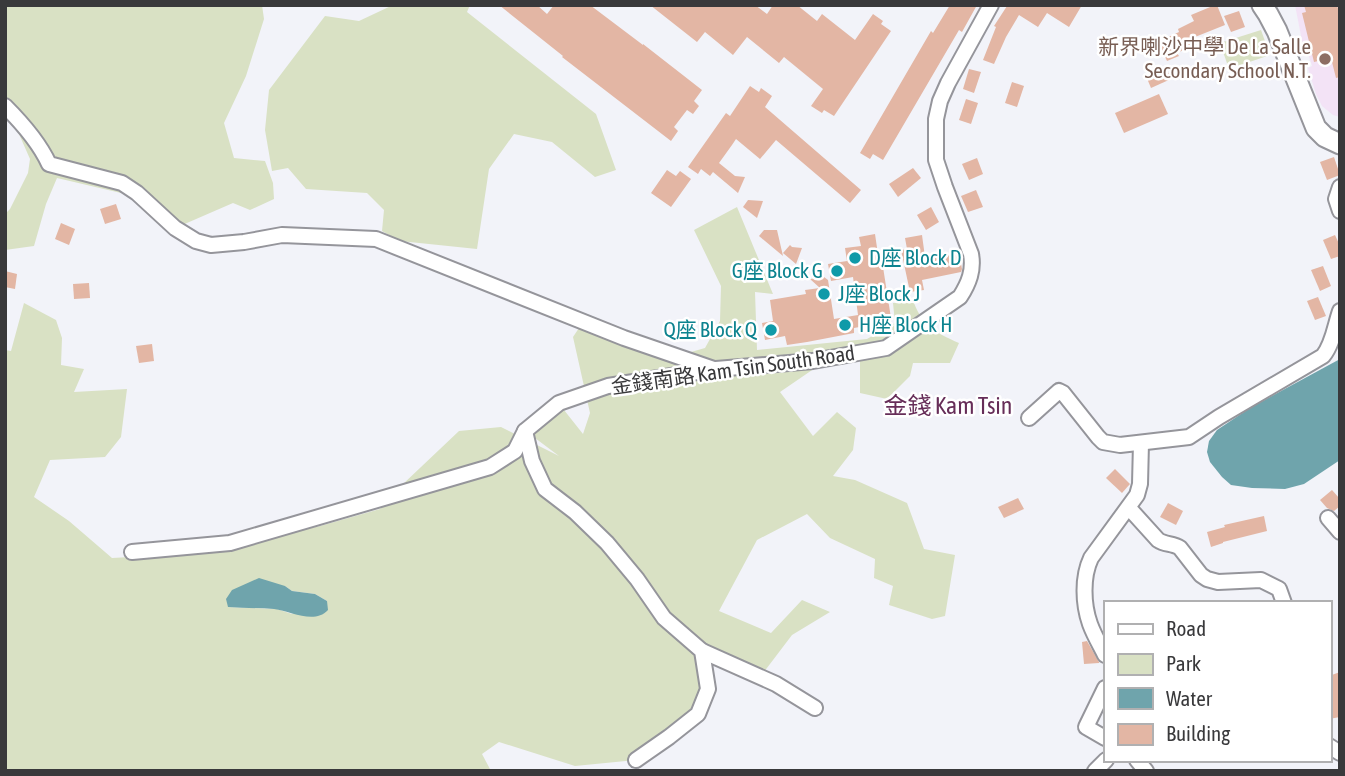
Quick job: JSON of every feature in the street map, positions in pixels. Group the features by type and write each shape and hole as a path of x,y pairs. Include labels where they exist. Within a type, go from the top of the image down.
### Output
{"street":[{"name":"金錢南路 Kam Tsin South Road","path":"132,552 230,544 490,467 515,451 525,431 559,403 608,386 716,369 813,361 886,348 960,297 968,285 973,263 936,160 936,120 948,83 991,5"},
{"path":"1262,5 1277,32 1317,128 1325,137 1340,144"},
{"path":"5,106 37,143 49,164 122,183 175,228 196,241 211,246 282,235 376,239 624,338 716,369"},
{"path":"1340,187 1336,199 1340,211"},
{"path":"1030,418 1059,391 1103,442 1120,445 1189,437 1219,416 1323,356 1331,341 1340,310"},
{"path":"525,431 532,461 545,489 575,512 607,543 637,579 664,618 702,651 776,684 816,708"},
{"path":"1104,652 1090,624 1085,587 1086,568 1137,495 1140,484 1140,443"},
{"path":"1129,508 1163,544 1180,548 1207,579 1218,582 1261,580 1279,589 1283,601"},
{"path":"1328,518 1340,531"},
{"path":"636,760 698,714 708,689 702,651"},
{"path":"1104,690 1086,727 1104,737"}],"shaded area":[{"name":"新界喇沙中學 De La Salle Secondary School N.T.","path":"1295,5 1340,5 1340,117 1322,106 1316,94 1308,68 1312,66 1307,50 1304,51"}],"green space":[{"path":"5,5 262,5 264,19 246,76 224,123 234,158 265,161 273,183 274,199 250,210 233,203 180,226 133,183 121,193 57,178 34,246 5,250 5,214 28,173 30,159 15,125 5,114"},
{"path":"393,5 470,5 467,12 596,114 616,170 595,177 552,142 514,134 489,169 477,249 400,241 382,231 384,210 367,193 306,189 288,168 272,171 265,130 269,90 325,16 359,21"},
{"path":"1261,30 1270,55 1229,69 1220,43"},
{"path":"737,207 773,294 755,292 757,350 867,339 895,323 893,303 914,303 931,328 959,343 950,363 913,363 910,376 887,399 860,393 860,361 818,366 780,392 813,436 837,412 856,428 853,450 833,476 855,480 907,503 924,549 955,555 945,616 932,619 889,605 893,586 874,578 875,559 830,538 807,514 757,540 719,611 771,633 802,600 830,612 792,635 760,677 702,652 702,703 636,760 575,766 499,742 482,754 491,771 5,771 5,350 11,351 24,303 56,320 62,338 61,365 84,369 74,392 127,389 121,437 105,457 50,460 34,497 69,521 112,558 223,552 380,509 459,431 501,427 559,456 531,435 554,408 564,410 583,434 590,413 573,337 581,325 677,356 705,348 720,321 721,286 694,230","holes":["285,586 292,591 315,594 327,601 292,614 277,609 228,607"]}],"water":[{"path":"1340,359 1340,460 1304,484 1285,489 1231,485 1222,477 1210,462 1207,452 1209,441 1217,430 1250,408"},
{"path":"259,578 292,591 315,594 327,601 328,610 309,617 274,609 228,607 226,599 232,590"}],"building":[{"path":"499,5 537,5 547,14 554,5 590,5 702,90 694,101 699,106 693,114 687,110 674,127 678,131 671,141"},
{"path":"650,5 755,5 767,14 773,5 797,5 817,21 822,14 855,40 873,14 891,31 834,116 811,106 823,89 784,57 779,63 747,37 733,55 705,32 697,42"},
{"path":"950,5 977,5 962,32 959,30 883,160 873,154 870,159 860,153 931,31 933,33"},
{"path":"1005,5 1082,5 1069,27 1047,13 1038,27 1019,15 994,64 983,60 996,27 994,26 1007,6"},
{"path":"1215,5 1225,25 1195,37 1198,43 1167,61 1158,42 1194,21 1191,15"},
{"path":"1304,5 1337,5 1340,16 1340,77 1336,78 1331,58 1314,62 1302,13 1306,12"},
{"path":"1239,11 1245,27 1231,32 1224,16"},
{"path":"1166,68 1171,79 1151,88 1146,76"},
{"path":"969,69 981,72 974,93 963,89"},
{"path":"1012,82 1024,86 1017,107 1005,103"},
{"path":"750,86 759,92 761,88 772,96 765,107 861,190 850,203 776,140 760,159 736,139 719,163 735,176 745,177 738,193 713,172 710,176 701,169 698,174 688,167 726,113 730,116"},
{"path":"1159,94 1168,114 1124,133 1115,113"},
{"path":"966,99 978,103 971,124 959,120"},
{"path":"1334,157 1340,175 1327,180 1320,162"},
{"path":"977,158 983,174 969,180 962,164"},
{"path":"913,168 921,178 898,197 889,184"},
{"path":"667,170 676,176 680,171 691,179 671,207 651,193"},
{"path":"976,190 983,207 968,212 961,196"},
{"path":"748,200 763,201 757,218 743,207"},
{"path":"116,204 121,219 105,224 100,209"},
{"path":"931,207 939,222 926,230 917,215"},
{"path":"61,223 75,229 69,245 55,239"},
{"path":"764,230 777,230 783,256 759,236"},
{"path":"875,234 891,318 875,320 876,324 854,328 854,333 807,342 787,345 785,336 765,340 762,323 773,321 770,300 806,294 805,290 820,288 810,279 824,277 828,280 834,319 858,315 853,277 831,281 828,264 847,261 845,248 861,246 859,237"},
{"path":"922,235 925,257 959,253 962,269 961,272 922,280 924,290 910,292 901,250 907,249 905,238"},
{"path":"1335,235 1340,246 1340,256 1331,259 1323,240"},
{"path":"790,245 802,248 796,264 783,253"},
{"path":"1323,266 1331,286 1320,291 1311,270"},
{"path":"5,271 17,274 15,289 5,287"},
{"path":"89,283 90,298 74,299 73,284"},
{"path":"1318,297 1326,316 1315,320 1307,301"},
{"path":"152,344 154,361 139,363 136,346"},
{"path":"1115,469 1130,484 1122,493 1106,478"},
{"path":"1332,490 1340,499 1340,506 1334,511 1320,500"},
{"path":"1018,498 1024,509 1004,518 998,507"},
{"path":"1168,503 1183,511 1176,525 1160,517"},
{"path":"1264,516 1267,531 1211,547 1207,532 1225,527 1224,525"},
{"path":"1087,641 1099,663 1084,664 1082,642"},
{"path":"1340,672 1340,717 1331,719 1331,675"}],"place":[{"name":"新界喇沙中學 De La Salle Secondary School N.T.","path":"1325,59"},
{"name":"D座 Block D","path":"855,258"},
{"name":"G座 Block G","path":"837,271"},
{"name":"J座 Block J","path":"824,294"},
{"name":"H座 Block H","path":"845,325"},
{"name":"Q座 Block Q","path":"771,330"}],"district":[{"name":"金錢 Kam Tsin","path":"948,406"}]}
